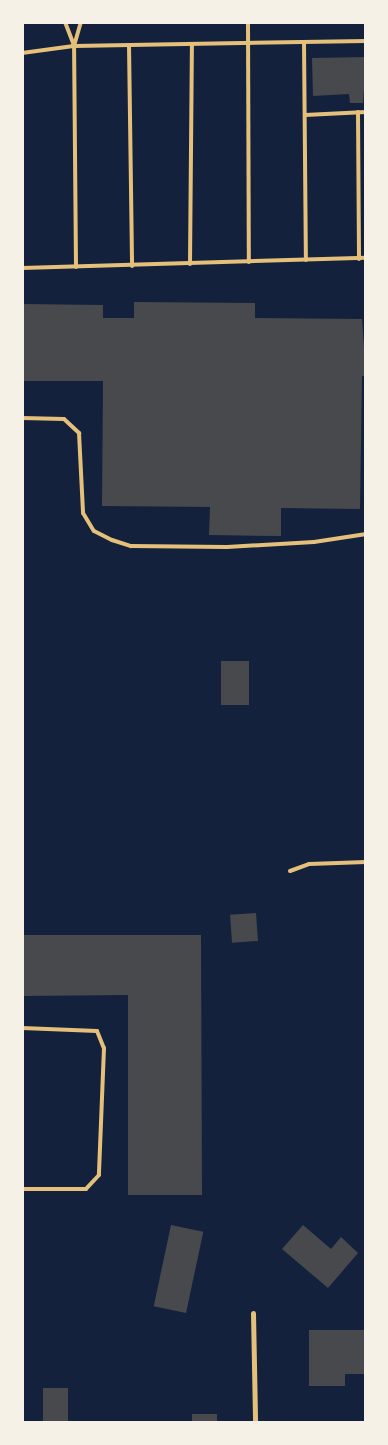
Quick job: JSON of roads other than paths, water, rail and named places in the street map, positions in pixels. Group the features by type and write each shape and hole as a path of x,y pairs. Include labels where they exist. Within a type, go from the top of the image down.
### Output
{"street":[{"path":"253,1314 255,1422"}],"lane":[{"path":"65,22 74,46"},
{"path":"76,267 74,46 81,22"},
{"path":"248,22 249,262"},
{"path":"22,53 74,46 366,41"},
{"path":"304,42 306,260"},
{"path":"190,264 192,44"},
{"path":"130,45 132,266"},
{"path":"358,112 359,259"},
{"path":"305,116 366,112"},
{"path":"22,268 366,258"},
{"path":"22,418 64,419 79,433 83,513 94,531 112,540 131,546 228,547 314,542 366,534"},
{"path":"22,500 22,509"},
{"path":"290,871 309,864 366,862"},
{"path":"22,1028 97,1031 104,1048 99,1175 86,1189 22,1189"}]}
